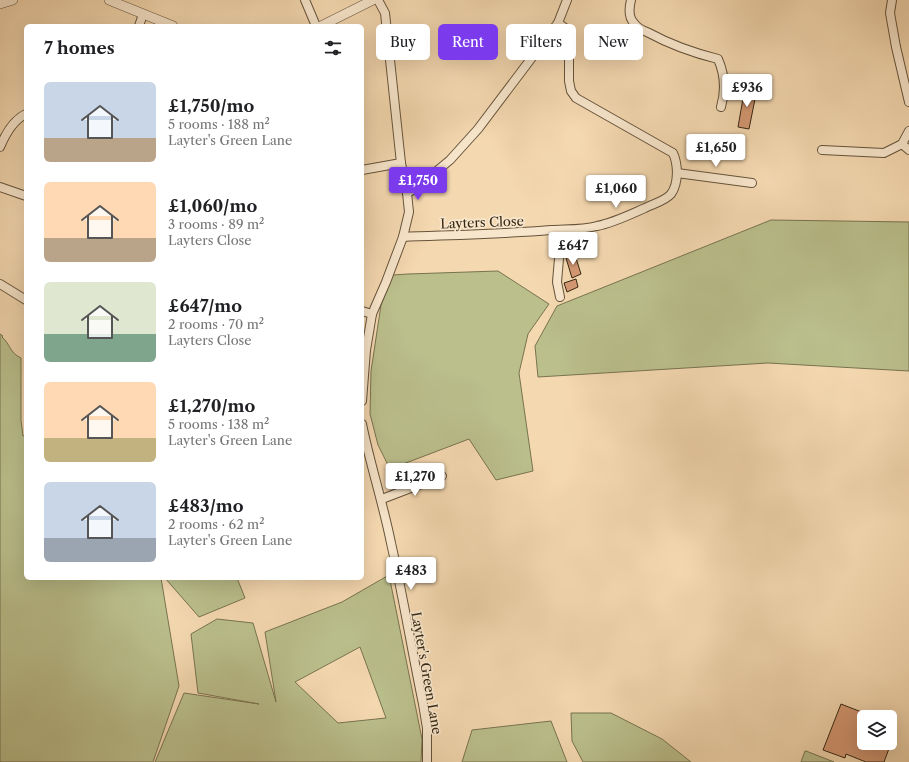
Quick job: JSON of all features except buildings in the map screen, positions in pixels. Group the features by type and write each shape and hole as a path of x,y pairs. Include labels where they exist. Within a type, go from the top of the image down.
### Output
{"street":[{"path":"0,4 12,0"},
{"path":"110,0 168,24"},
{"path":"305,0 315,24"},
{"path":"325,24 373,0"},
{"path":"364,376 366,350 372,314 403,237 409,212 401,163 385,13 378,0"},
{"path":"407,193 415,189 462,148 558,23 567,0"},
{"path":"631,0 629,10 630,17 634,24 657,38 673,45 718,59 725,84 724,98 721,107"},
{"path":"892,0 890,13 896,48 909,102"},
{"path":"140,24 143,14"},
{"name":"Layters Close","path":"403,237 512,233 595,227 610,223 670,195 674,189 676,173 676,161 673,153 576,98 571,91 569,81 569,35 565,28 558,23"},
{"path":"0,147 10,129 24,115"},
{"path":"822,150 884,153 902,144 909,132"},
{"path":"902,144 909,150"},
{"path":"364,170 401,163"},
{"path":"676,173 752,183"},
{"path":"0,187 24,195"},
{"path":"559,230 560,247 557,282 560,297"},
{"path":"0,284 24,299"},
{"path":"364,312 372,314"},
{"name":"Layter's Green Lane","path":"364,446 365,457 382,499 392,543 427,728 427,762"},
{"path":"382,499 442,476"}],"green space":[{"path":"771,220 909,222 909,371 768,363 538,377 535,346 557,306"},
{"path":"498,271 549,304 528,334 519,373 533,471 496,480 469,439 390,469 378,445 370,414 371,371 381,305 393,275"},
{"path":"0,334 3,336 2,337 12,351 21,358 21,420 24,436 24,580 161,580 179,686 153,762 0,762"},
{"path":"389,575 422,739 421,762 155,762 184,693 259,704 198,693 191,634 217,619 253,623 276,702 265,632 342,602","holes":["360,647 386,718 338,723 295,682"]},
{"path":"167,580 238,580 245,598 199,617"},
{"path":"571,713 611,713 662,739 691,762 583,762 572,741"},
{"path":"551,721 567,762 462,762 472,730"},
{"path":"806,751 834,762 801,762"}]}
